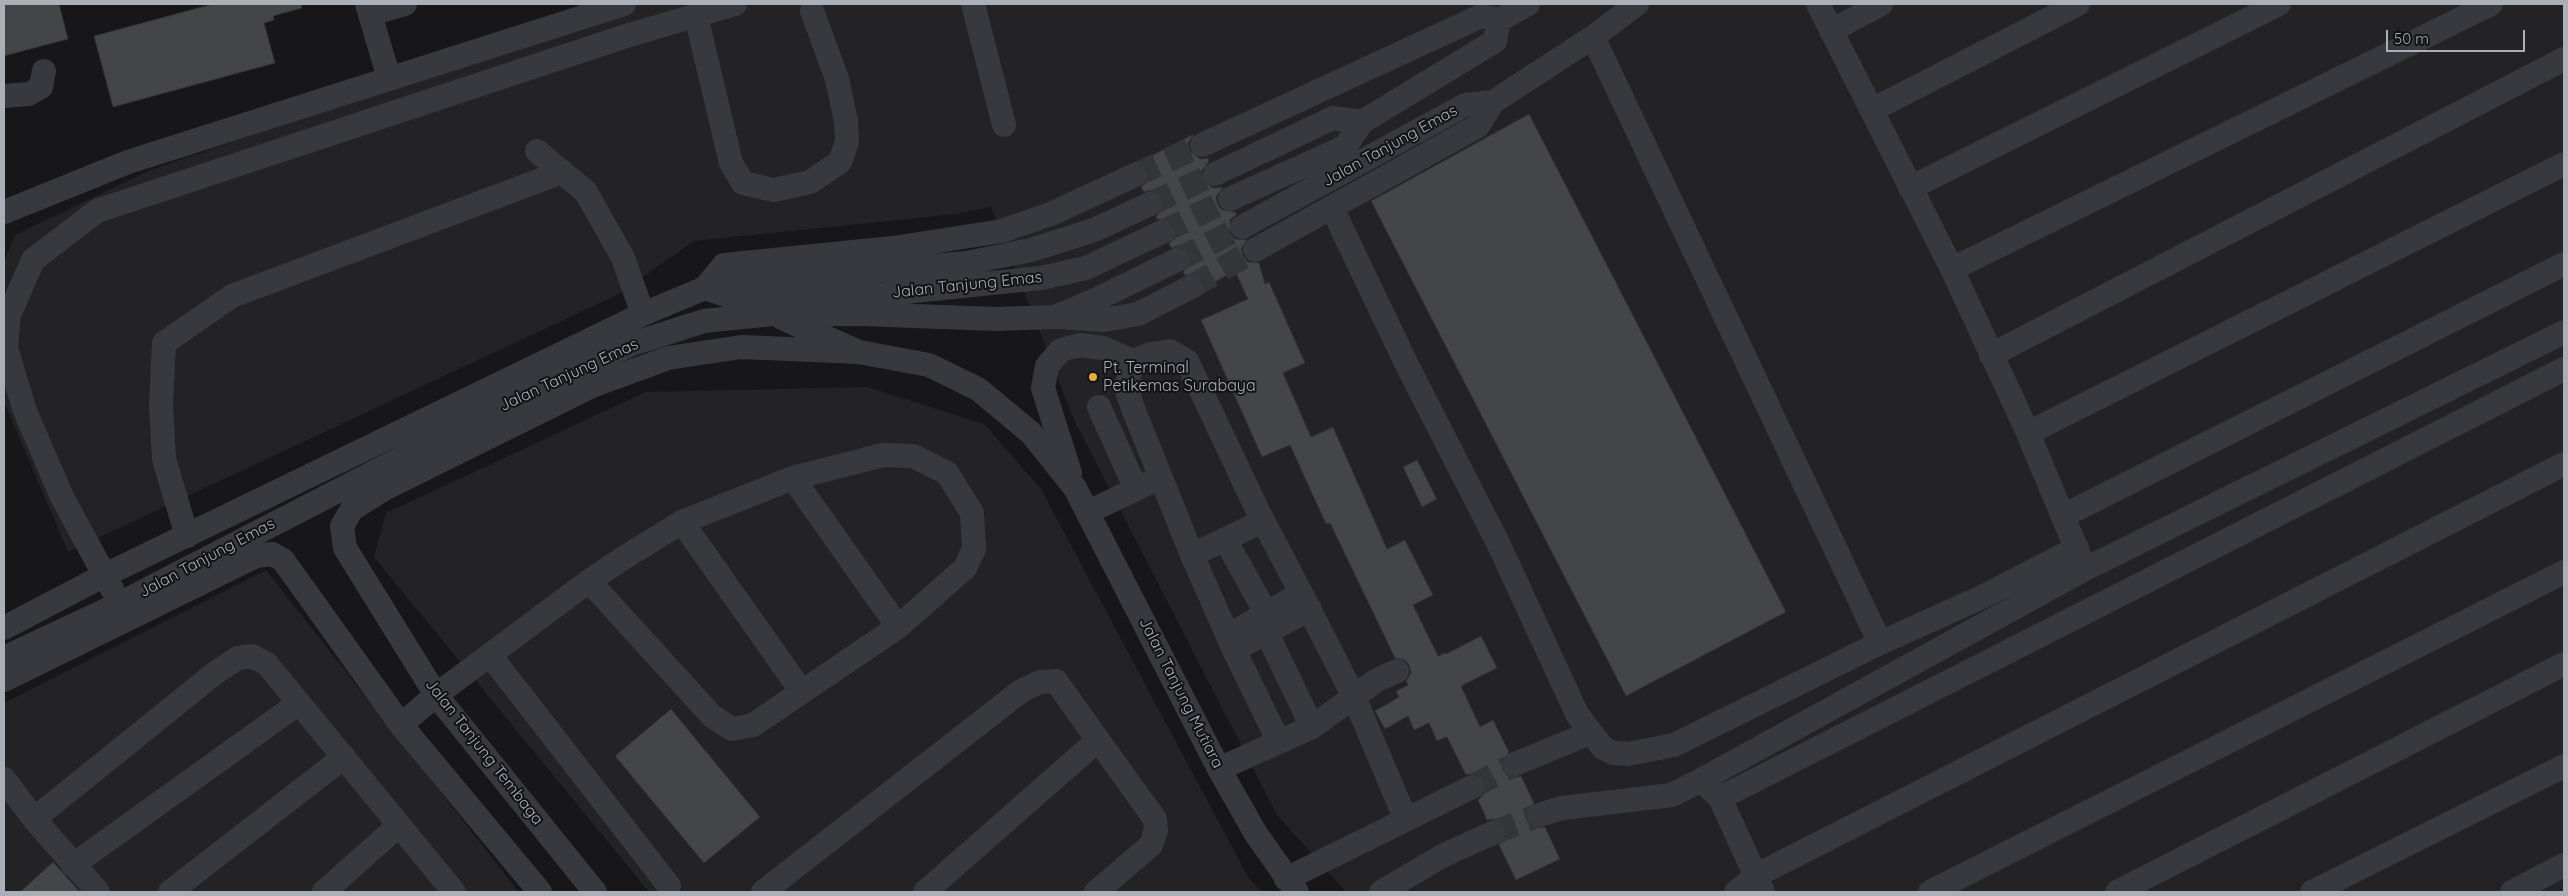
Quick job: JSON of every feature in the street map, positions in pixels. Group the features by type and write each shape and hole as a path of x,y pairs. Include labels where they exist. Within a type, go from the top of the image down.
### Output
{"lane":[{"path":"389,78 368,9 406,4"},
{"path":"4,212 128,162 598,8 624,4"},
{"path":"121,603 103,576 62,498 25,411 6,348 9,315 33,260 97,211 626,36 735,4"},
{"path":"972,4 1004,125"},
{"path":"1202,145 1481,16 1499,20 1528,4"},
{"name":"Jalan Tanjung Emas","path":"1242,227 1465,105 1493,102 1592,37 1637,4"},
{"path":"1818,4 1952,269 2028,433 2081,559"},
{"path":"1831,31 1881,4"},
{"path":"1872,110 2078,4"},
{"path":"1910,188 2279,4"},
{"path":"1952,269 2491,4"},
{"path":"696,16 730,163 743,183 774,190 810,182 840,162 846,142 846,121 837,79 812,11"},
{"path":"1215,174 1333,118 1362,122 1495,41 1499,20"},
{"path":"1592,37 1880,643"},
{"path":"1991,355 2564,59"},
{"path":"4,96 29,94 41,87 44,72"},
{"path":"1255,250 1478,126 1493,102"},
{"name":"Jalan Tanjung Emas","path":"1230,199 1345,147 1362,122"},
{"path":"537,151 586,192 619,250 643,314"},
{"path":"2028,433 2564,164"},
{"path":"187,536 164,459 161,405 164,343 232,296 562,172"},
{"path":"705,288 724,265 893,248 1002,231 1053,213 1134,175"},
{"path":"705,288 733,282 966,263 1031,250 1094,230 1150,204"},
{"path":"1332,208 1407,365 1499,546 1576,714 1603,748 1614,753 1628,754 1674,744 1880,643 2081,559 2564,332"},
{"name":"Jalan Tanjung Emas","path":"4,628 103,576 643,314 705,288 740,300 884,294 1041,278 1086,268 1162,232"},
{"name":"Jalan Tanjung Emas","path":"4,658 121,603 524,395 632,344 704,320 773,314 860,314 996,320 1055,316 1097,299 1177,260"},
{"path":"2063,516 2564,264"},
{"path":"1055,316 1104,320 1138,314 1191,287"},
{"name":"Jalan Tanjung Mutiara","path":"773,314 859,352 929,365 978,389 1031,433 1075,488 1220,769 1256,834 1291,886"},
{"name":"Jalan Tanjung Mutiara","path":"1075,488 1043,388 1047,366 1061,350 1080,345 1103,348 1133,361"},
{"name":"Jalan Tanjung Tembaga","path":"596,892 436,695 345,548 342,526 352,509 384,489 592,386 668,358 741,347 859,352"},
{"path":"1279,742 1231,643 1192,555 1126,388 1133,361 1152,354 1170,350 1187,361 1263,521 1306,601 1354,698 1406,820"},
{"path":"1720,798 2564,369"},
{"path":"1099,407 1136,489"},
{"path":"401,725 436,695 589,581 682,522 792,478 883,455 913,456 947,473 972,513 974,549 965,568 898,627 753,724 732,729 712,716 589,581"},
{"path":"1736,892 1760,884 2564,464"},
{"path":"792,478 898,627"},
{"path":"1088,512 1160,478"},
{"path":"1192,555 1263,521"},
{"path":"682,522 802,692"},
{"path":"1225,539 1266,623 1312,726"},
{"path":"4,680 256,556 272,554 282,560 401,725 540,892"},
{"path":"1539,815 1562,808 1672,795 1701,780 2081,559"},
{"path":"1930,892 2564,572"},
{"path":"1231,643 1306,601"},
{"path":"490,655 669,886"},
{"path":"34,819 215,673 238,658 244,656 259,658 300,703 454,892"},
{"path":"2117,892 2564,664"},
{"path":"1220,769 1312,726 1377,680 1397,671"},
{"path":"762,892 1021,691 1040,682 1056,681 1154,819 1156,830 1150,845 1096,892"},
{"path":"73,864 300,703"},
{"path":"1515,764 1590,733"},
{"path":"925,892 1098,740"},
{"path":"170,892 344,757"},
{"path":"2312,892 2564,766"},
{"path":"4,779 34,819 98,892"},
{"path":"1701,780 1720,798 1760,884"},
{"path":"1291,886 1406,820 1472,787"},
{"path":"324,892 399,825"},
{"path":"1381,892 1444,855 1494,833"},
{"path":"2512,892 2564,865"}],"shaded area":[{"path":"639,4 2564,4 2564,892 1346,892 1277,815 1074,420 991,207 956,214 694,241 617,295 68,552 4,402 4,261 15,235 148,171 592,18"},
{"path":"867,387 984,424 1041,489 1248,877 1262,892 649,892 374,557 386,513 646,392"},
{"path":"266,570 519,892 4,892 4,703"}],"building":[{"path":"4,4 59,4 68,39 4,56"},
{"path":"213,4 301,4 302,8 273,16 274,20 264,23 275,63 113,107 94,36"},
{"path":"1529,114 1786,612 1626,696 1371,201"},
{"path":"1194,134 1188,143 1190,151 1200,159 1208,158 1209,161 1201,172 1203,180 1213,188 1223,187 1216,197 1218,205 1222,210 1237,214 1230,220 1230,233 1235,239 1247,240 1241,249 1243,256 1248,262 1259,263 1265,284 1269,282 1305,363 1283,373 1311,437 1333,427 1387,549 1405,540 1433,595 1413,605 1438,656 1446,654 1481,636 1497,668 1461,686 1480,727 1493,720 1509,752 1502,762 1503,770 1513,778 1521,776 1534,803 1526,811 1526,819 1535,828 1545,827 1560,859 1516,880 1499,845 1507,835 1505,827 1495,819 1487,820 1478,800 1484,794 1486,787 1484,780 1473,773 1466,775 1447,737 1437,741 1429,723 1414,730 1408,716 1385,729 1375,711 1399,697 1396,691 1408,685 1406,681 1411,673 1409,665 1405,660 1395,658 1330,523 1326,524 1290,445 1262,457 1201,320 1248,299 1235,271 1205,287 1203,280 1198,275 1185,275 1183,272 1191,261 1189,254 1178,246 1171,248 1169,244 1176,234 1174,226 1169,220 1157,219 1156,217 1164,206 1162,198 1152,190 1144,192 1141,187 1149,176 1147,169 1139,162"},
{"path":"1417,460 1437,499 1422,507 1403,467"},
{"path":"671,709 760,817 704,863 615,756"},
{"path":"53,862 80,892 20,892"}],"tunnel":[{"path":"1135,175 1202,145"},
{"path":"1150,204 1215,174"},
{"path":"1162,232 1230,199"},
{"path":"1177,260 1242,227"},
{"path":"1191,287 1255,250"},
{"path":"1472,787 1515,764"},
{"path":"1493,833 1539,815"}],"place":[{"name":"Pt. Terminal Petikemas Surabaya","path":"1093,377"}]}
